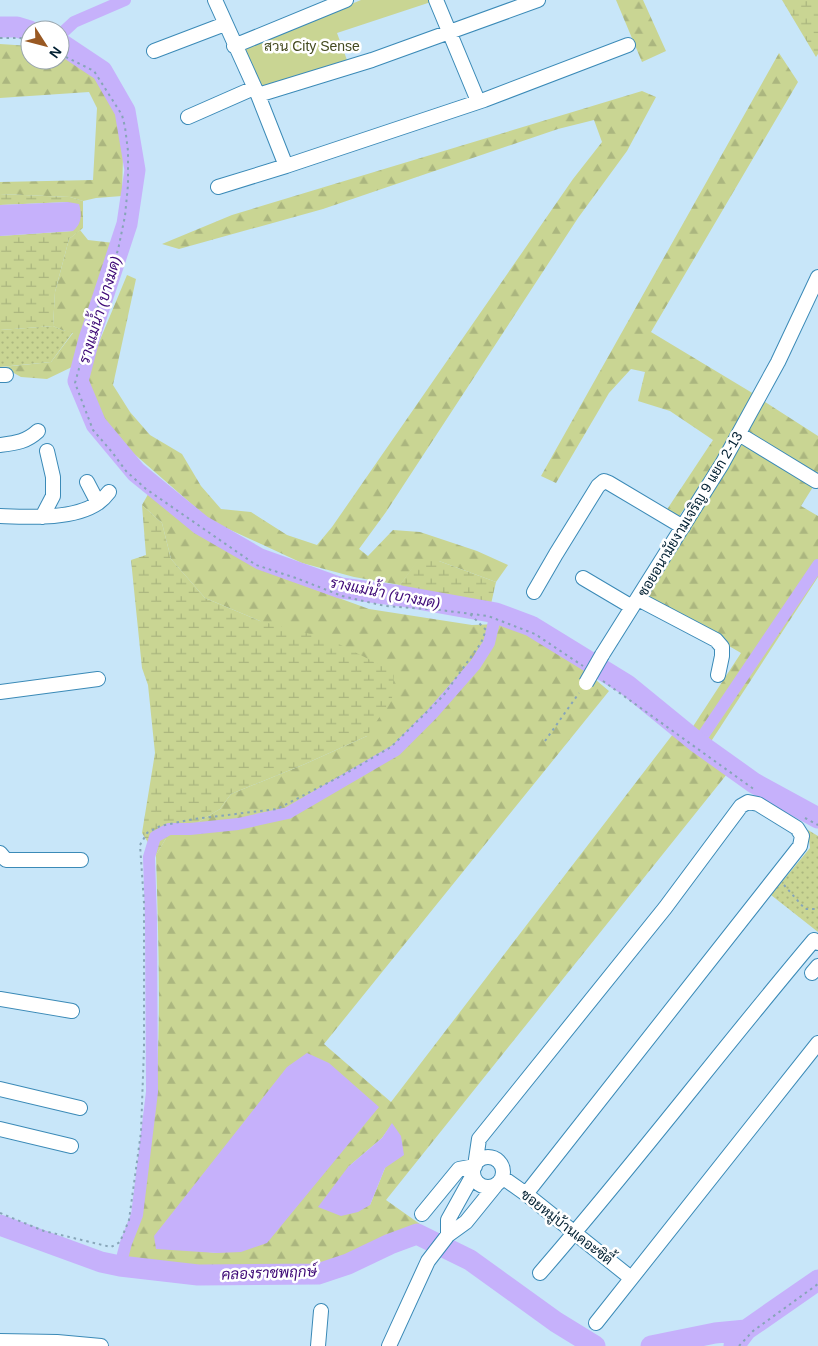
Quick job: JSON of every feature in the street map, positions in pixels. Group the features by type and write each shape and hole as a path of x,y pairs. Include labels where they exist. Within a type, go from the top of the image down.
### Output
{"street":[{"path":"215,0 234,46 256,91 286,166"},
{"path":"234,46 346,0"},
{"path":"436,0 478,101"},
{"path":"188,117 256,91 372,60 538,0"},
{"path":"154,50 225,24"},
{"path":"218,187 478,101 628,45"},
{"name":"ซอยอนามัยงามเจริญ 9 แยก 2-13","path":"586,683 722,464 778,362 818,277"},
{"path":"0,445 14,444 30,439 38,431"},
{"path":"739,434 816,480"},
{"path":"42,517 52,496 53,477 46,451"},
{"path":"86,482 98,503"},
{"path":"534,592 598,486 604,482 609,483 683,527"},
{"path":"0,516 42,517 84,510 98,503 109,492"},
{"path":"583,578 716,640 722,647 718,675"},
{"path":"0,692 98,679"},
{"path":"446,1237 448,1220 474,1170 479,1139 665,908 734,814 741,806 748,802 758,804 797,828 802,836 800,846 526,1194"},
{"path":"0,854 6,860 81,860"},
{"path":"540,1274 575,1234 814,940 818,943"},
{"path":"0,999 72,1011"},
{"path":"596,1323 818,1043"},
{"path":"0,1089 80,1108"},
{"path":"0,1129 71,1146"},
{"name":"ซอยหมู่บ้านเดอะซิตี้","path":"492,1158 500,1163 502,1168 499,1181 487,1187 478,1184 474,1170 482,1159 492,1158"},
{"path":"422,1214 459,1169 474,1170"},
{"path":"389,1346 428,1260 446,1237 466,1222 499,1181"},
{"name":"ซอยหมู่บ้านเดอะซิตี้","path":"499,1181 526,1194 631,1278"},
{"path":"318,1346 322,1311"},
{"path":"0,1341 23,1344 101,1346"}],"path":[{"path":"0,38 20,38"},
{"path":"70,59 94,72 122,115 128,151 128,185 125,216 118,250 90,329 75,383 93,430 126,470 146,489 256,565 342,596 385,606 489,616 535,634 585,668"},
{"path":"0,1213 44,1231 111,1247 120,1242 129,1220 141,1132 144,1048 144,903 140,845 147,833 160,826 194,819 277,809 343,776 391,747 443,696 481,643 486,630 470,614"},
{"path":"600,678 753,789 762,793"},
{"path":"545,741 586,683"},
{"path":"803,816 818,825"},
{"path":"775,877 806,909 818,909"},
{"path":"739,1346 753,1331 818,1284"}],"green space":[{"name":"สวน City Sense","path":"361,0 430,0 431,2 337,33 347,60 261,88 245,48"},
{"path":"616,0 643,0 666,51 642,62"},
{"path":"782,0 818,0 818,54 816,57"},
{"path":"0,44 20,45 20,70 70,70 70,54 86,64 115,108 123,155 122,196 83,201 70,197 0,194 0,182 93,180 97,108 89,92 0,98"},
{"path":"779,53 798,82 651,332 754,394 714,466 677,519 666,511 713,440 670,411 638,401 645,372 631,369 609,393 556,483 541,476"},
{"path":"642,91 656,97 627,151 578,218 386,512 359,549 368,556 393,530 420,532 477,551 508,565 496,582 439,561 418,561 400,585 354,577 302,563 211,521 116,438 88,390 90,364 127,275 136,279 113,385 130,412 150,435 182,454 201,486 221,509 251,512 287,535 317,545 332,527 573,179 602,142 594,120 558,129 323,209 179,249 162,244 232,215"},
{"path":"0,194 70,197 83,201 83,228 69,239 55,292 53,326 0,330 0,236 73,231 68,202 0,205"},
{"path":"80,230 88,240 114,243 72,367 47,379 21,377 3,367 51,362 73,333 53,326 55,292 69,239"},
{"path":"53,326 73,332 51,362 0,367 0,330"},
{"path":"762,400 818,436 818,479 801,506 818,516 818,577 710,743 692,728 741,653 645,597"},
{"path":"151,489 164,505 256,568 369,609 472,625 499,624 537,639 584,670 609,691 324,1044 391,1102 673,734 727,774 386,1200 434,1234 417,1243 354,1256 323,1265 300,1267 256,1269 126,1262 145,1184 155,1102 159,1020 156,855 168,835 195,824 220,809 231,794 367,736 260,621 205,598 171,559 162,523 142,505","holes":["379,1107 217,1253 190,1250","392,1124 385,1168 370,1205 348,1167 382,1138"]},
{"path":"142,505 162,523 171,559 205,598 260,621 329,639 394,672 392,698 367,736 231,794 220,809 195,824 168,835 156,855 142,833 155,753 148,685 142,668 131,560 146,555"},
{"path":"417,561 439,561 496,582 491,604 412,592 400,585"},
{"path":"808,830 818,836 818,932 771,895 810,848"}],"shaded area":[{"path":"68,202 79,204 80,208 80,222 73,231 0,236 0,205"},
{"path":"307,1053 329,1063 379,1107 267,1243 241,1252 217,1253 156,1249 154,1236 287,1067"},
{"path":"392,1123 401,1136 404,1155 385,1168 370,1205 358,1212 341,1216 318,1207 348,1167 382,1138"}],"waterway":[{"path":"70,26 74,22 125,0"},
{"name":"รางแม่น้ำ (บางมด)","path":"0,27 20,28"},
{"name":"รางแม่น้ำ (บางมด)","path":"70,50 102,71 125,111 135,170 127,224 89,339 78,381 96,424 136,472 201,525 260,559 341,588 401,596 496,613 531,626 627,685 698,743 754,783 818,818"},
{"path":"698,743 818,565"},
{"path":"120,1266 126,1243 137,1215 152,1092 149,857 155,837 169,829 190,829 238,824 288,813 396,750 432,714 475,665 489,643 496,613"},
{"name":"คลองราชพฤกษ์","path":"0,1225 101,1262 198,1275 318,1274 348,1264 390,1244 417,1234 470,1260 556,1322 595,1346"},
{"name":"คลองราชพฤกษ์","path":"734,1346 746,1330 818,1280"},
{"name":"คลองราชพฤกษ์","path":"651,1346 715,1333 746,1330"}]}
